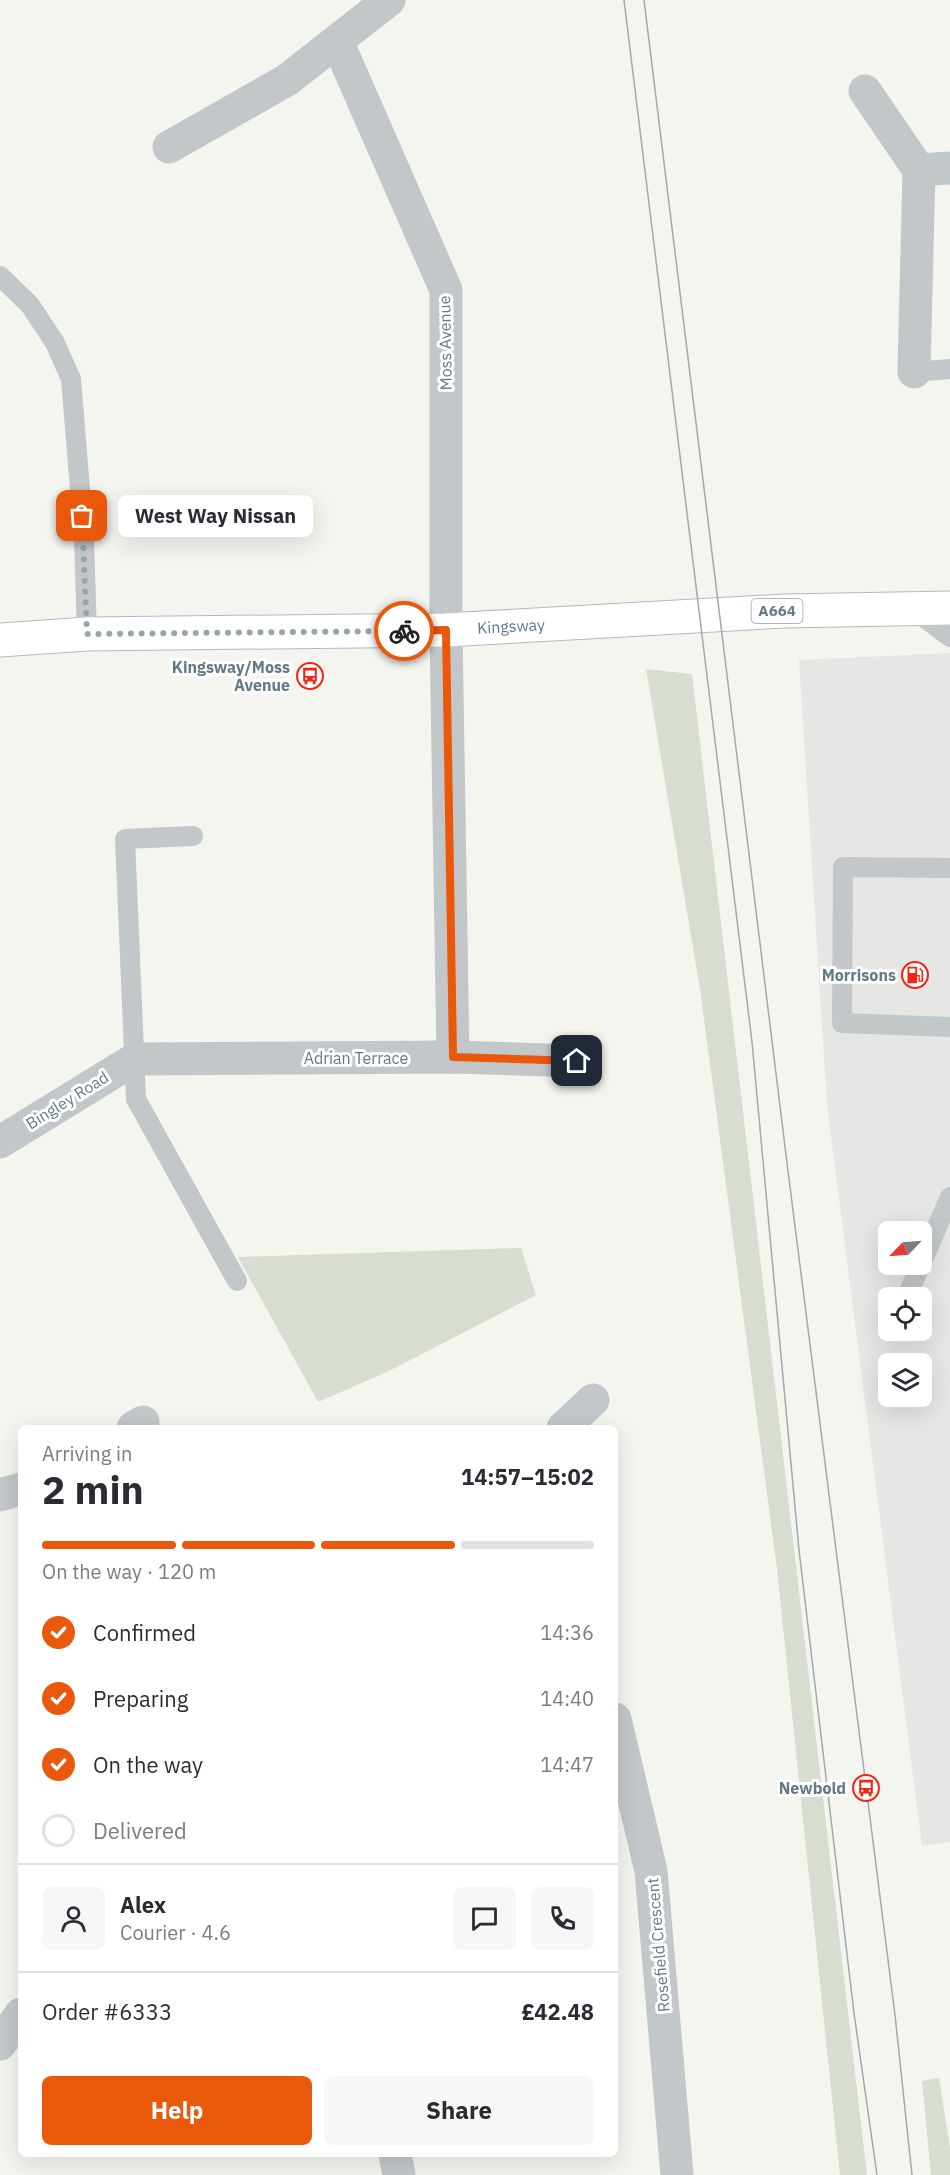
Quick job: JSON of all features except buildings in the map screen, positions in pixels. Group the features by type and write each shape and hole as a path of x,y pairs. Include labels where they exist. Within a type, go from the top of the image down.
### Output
{"main road":[{"name":"Kingsway","path":"0,640 87,634 446,630 784,611 950,608"}],"street":[{"path":"169,147 287,80 389,0"},
{"name":"Moss Avenue","path":"337,41 446,290 446,630 453,1057"},
{"path":"865,91 935,169 914,372"},
{"name":"Adrian Terrace","path":"135,1059 453,1057 577,1061"},
{"name":"Bingley Road","path":"0,1142 135,1059"},
{"path":"566,1425 593,1400"},
{"path":"0,1495 18,1490"},
{"name":"Rosefield Crescent","path":"618,1732 651,1871 677,2175"},
{"path":"0,2044 18,2018"},
{"path":"396,2157 399,2175"}],"lane":[{"path":"0,276 30,305 55,343 71,379 84,538 87,634"},
{"path":"914,372 950,369"},
{"path":"911,608 950,637"},
{"path":"193,836 124,839 136,1099 237,1281"},
{"path":"950,868 843,867 842,1023 950,1027"},
{"path":"932,1239 950,1197"}],"shaded area":[{"path":"950,653 950,1842 922,1846 827,1105 799,660"},
{"path":"646,669 692,674 867,2175 840,2175 777,1569 700,989"},
{"path":"521,1248 536,1295 389,1371 318,1402 238,1257"},
{"path":"939,2078 950,2148 950,2175 931,2175 922,2081"}],"tram line":[{"path":"624,0 752,1042 799,1550 854,2013 877,2175"},
{"path":"644,0 787,1163 895,2015 912,2175"}],"way so far":[{"path":"82,516 87,634 404,631"}],"place":[{"name":"West Way Nissan","path":"82,516"},
{"name":"Kingsway/Moss Avenue","path":"310,676"},
{"name":"Morrisons","path":"915,975"},
{"name":"Newbold","path":"866,1788"}],"route":[{"path":"404,631 446,630 453,1057 577,1061"}]}
